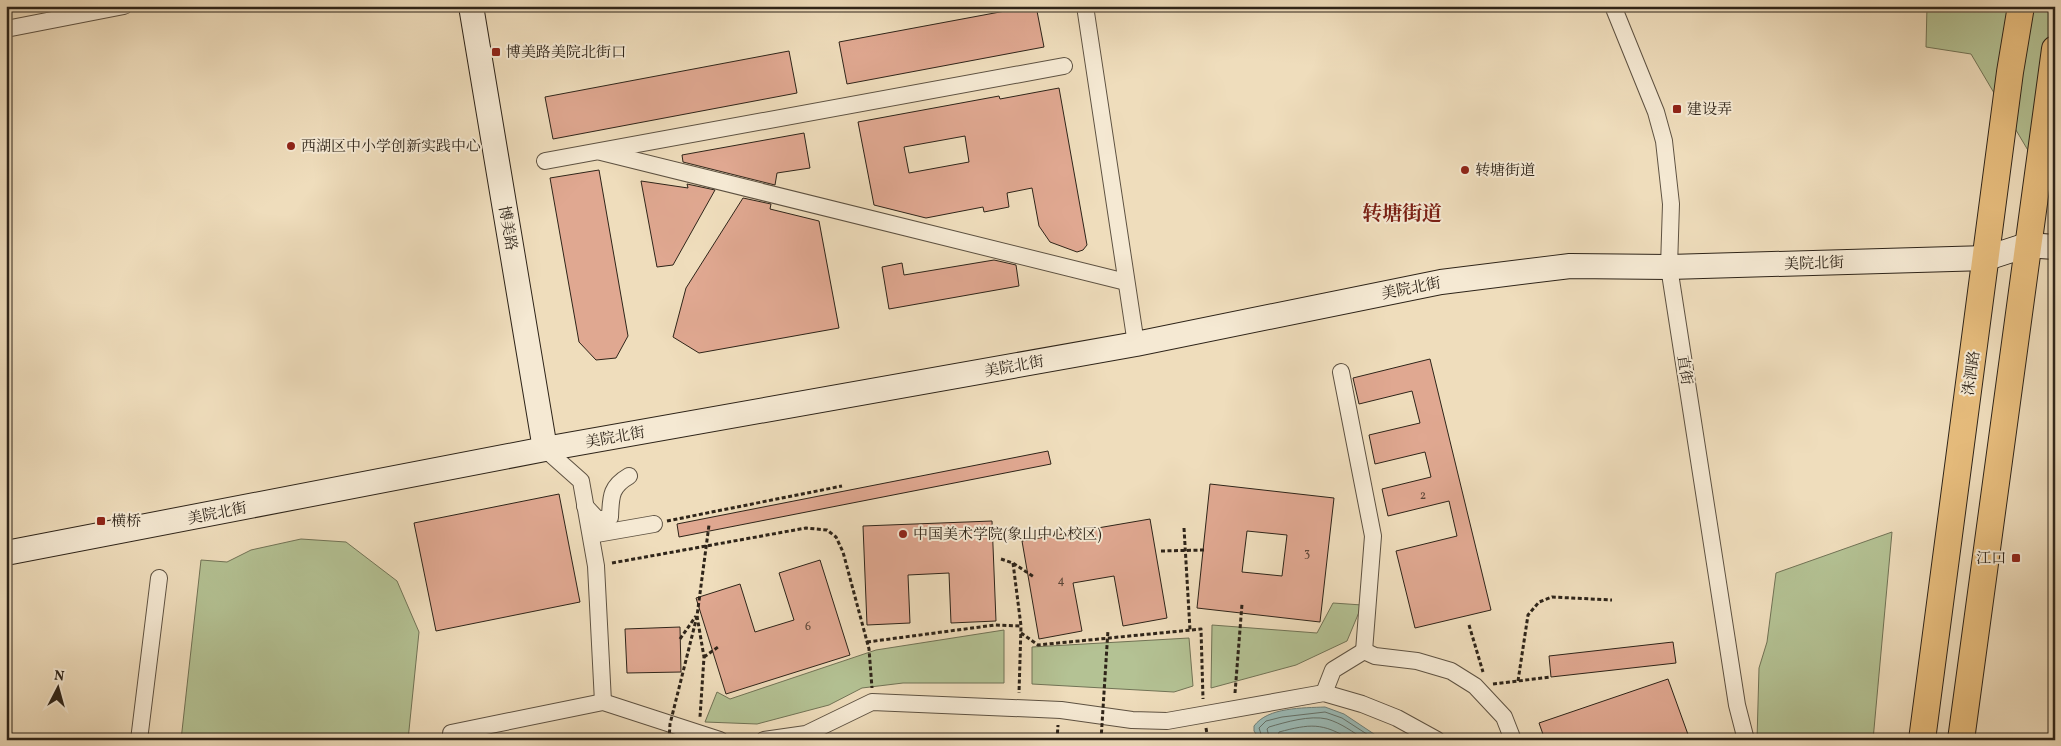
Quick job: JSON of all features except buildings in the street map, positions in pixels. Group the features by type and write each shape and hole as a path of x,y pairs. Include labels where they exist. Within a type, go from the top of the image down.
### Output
{"main road":[{"name":"洙泗路","path":"1922,740 2010,72 2021,6"},
{"path":"1961,740 2055,49"}],"street":[{"path":"6,29 124,6"},
{"name":"博美路","path":"471,6 545,449"},
{"path":"1085,6 1136,344"},
{"name":"直街","path":"1613,6 1656,112 1664,141 1671,204 1669,267 1737,705 1746,740"},
{"path":"545,161 1064,66"},
{"path":"601,152 1126,282"},
{"path":"2027,245 2055,248"},
{"name":"美院北街","path":"6,554 545,449 1136,344 1441,282 1570,266 1669,267 1986,258 2027,245"},
{"path":"1341,372 1373,536 1364,651"},
{"path":"545,449 581,481 596,566 603,702"},
{"path":"586,506 598,520 610,517 611,496 617,483 629,476"},
{"path":"591,535 654,524"},
{"path":"139,740 158,578"},
{"path":"1364,651 1375,656 1416,661 1451,671 1481,685 1504,717 1513,740"},
{"path":"1324,693 1333,670 1364,651"},
{"path":"764,740 806,734 872,702 1061,710 1132,720 1167,721 1324,693 1362,704 1397,718 1437,740"},
{"path":"451,740 452,733 603,702 670,732 696,732 720,740"}],"path":[{"path":"654,524 842,486"},
{"path":"670,732 697,616 709,524"},
{"path":"596,566 806,528 827,530 836,537 843,552 867,642 872,702"},
{"path":"1184,528 1190,630"},
{"path":"1161,551 1204,550"},
{"path":"1001,559 1013,563 1034,577"},
{"path":"1013,563 1021,633 1019,708"},
{"path":"1518,681 1528,615 1539,602 1552,597 1612,600"},
{"path":"1234,709 1242,604"},
{"path":"680,639 697,616"},
{"path":"696,732 699,721 704,658 697,616"},
{"path":"867,642 995,625 1020,626"},
{"path":"1469,625 1481,685 1551,677"},
{"path":"1021,633 1038,645 1201,629 1204,714"},
{"path":"1100,740 1108,630"},
{"path":"704,658 718,647"},
{"path":"1057,740 1059,722"}],"green space":[{"path":"1927,6 2055,6 2055,196 1971,54 1926,47"},
{"path":"1892,532 1873,740 1757,740 1759,668 1767,642 1776,573"},
{"path":"301,539 346,542 397,581 419,632 408,740 181,740 201,560 227,562 251,550"},
{"path":"1333,603 1362,605 1347,641 1296,665 1211,688 1212,625 1317,633"},
{"path":"1004,630 1004,683 903,683 862,688 829,705 757,724 705,722 717,692 730,699 876,650"},
{"path":"1189,638 1193,686 1174,692 1032,684 1032,647"}],"water":[{"path":"1325,707 1344,714 1383,740 1260,740 1254,731 1254,726 1268,715 1297,708"}],"place":[{"name":"博美路美院北街口","path":"496,52"},
{"name":"建设弄","path":"1677,109"},
{"name":"西湖区中小学创新实践中心","path":"291,146"},
{"name":"转塘街道","path":"1465,170"},
{"name":"横桥","path":"101,521"},
{"name":"中国美术学院(象山中心校区)","path":"903,534"},
{"name":"江口","path":"2016,558"}],"district":[{"name":"转塘街道","path":"1402,213"}]}
